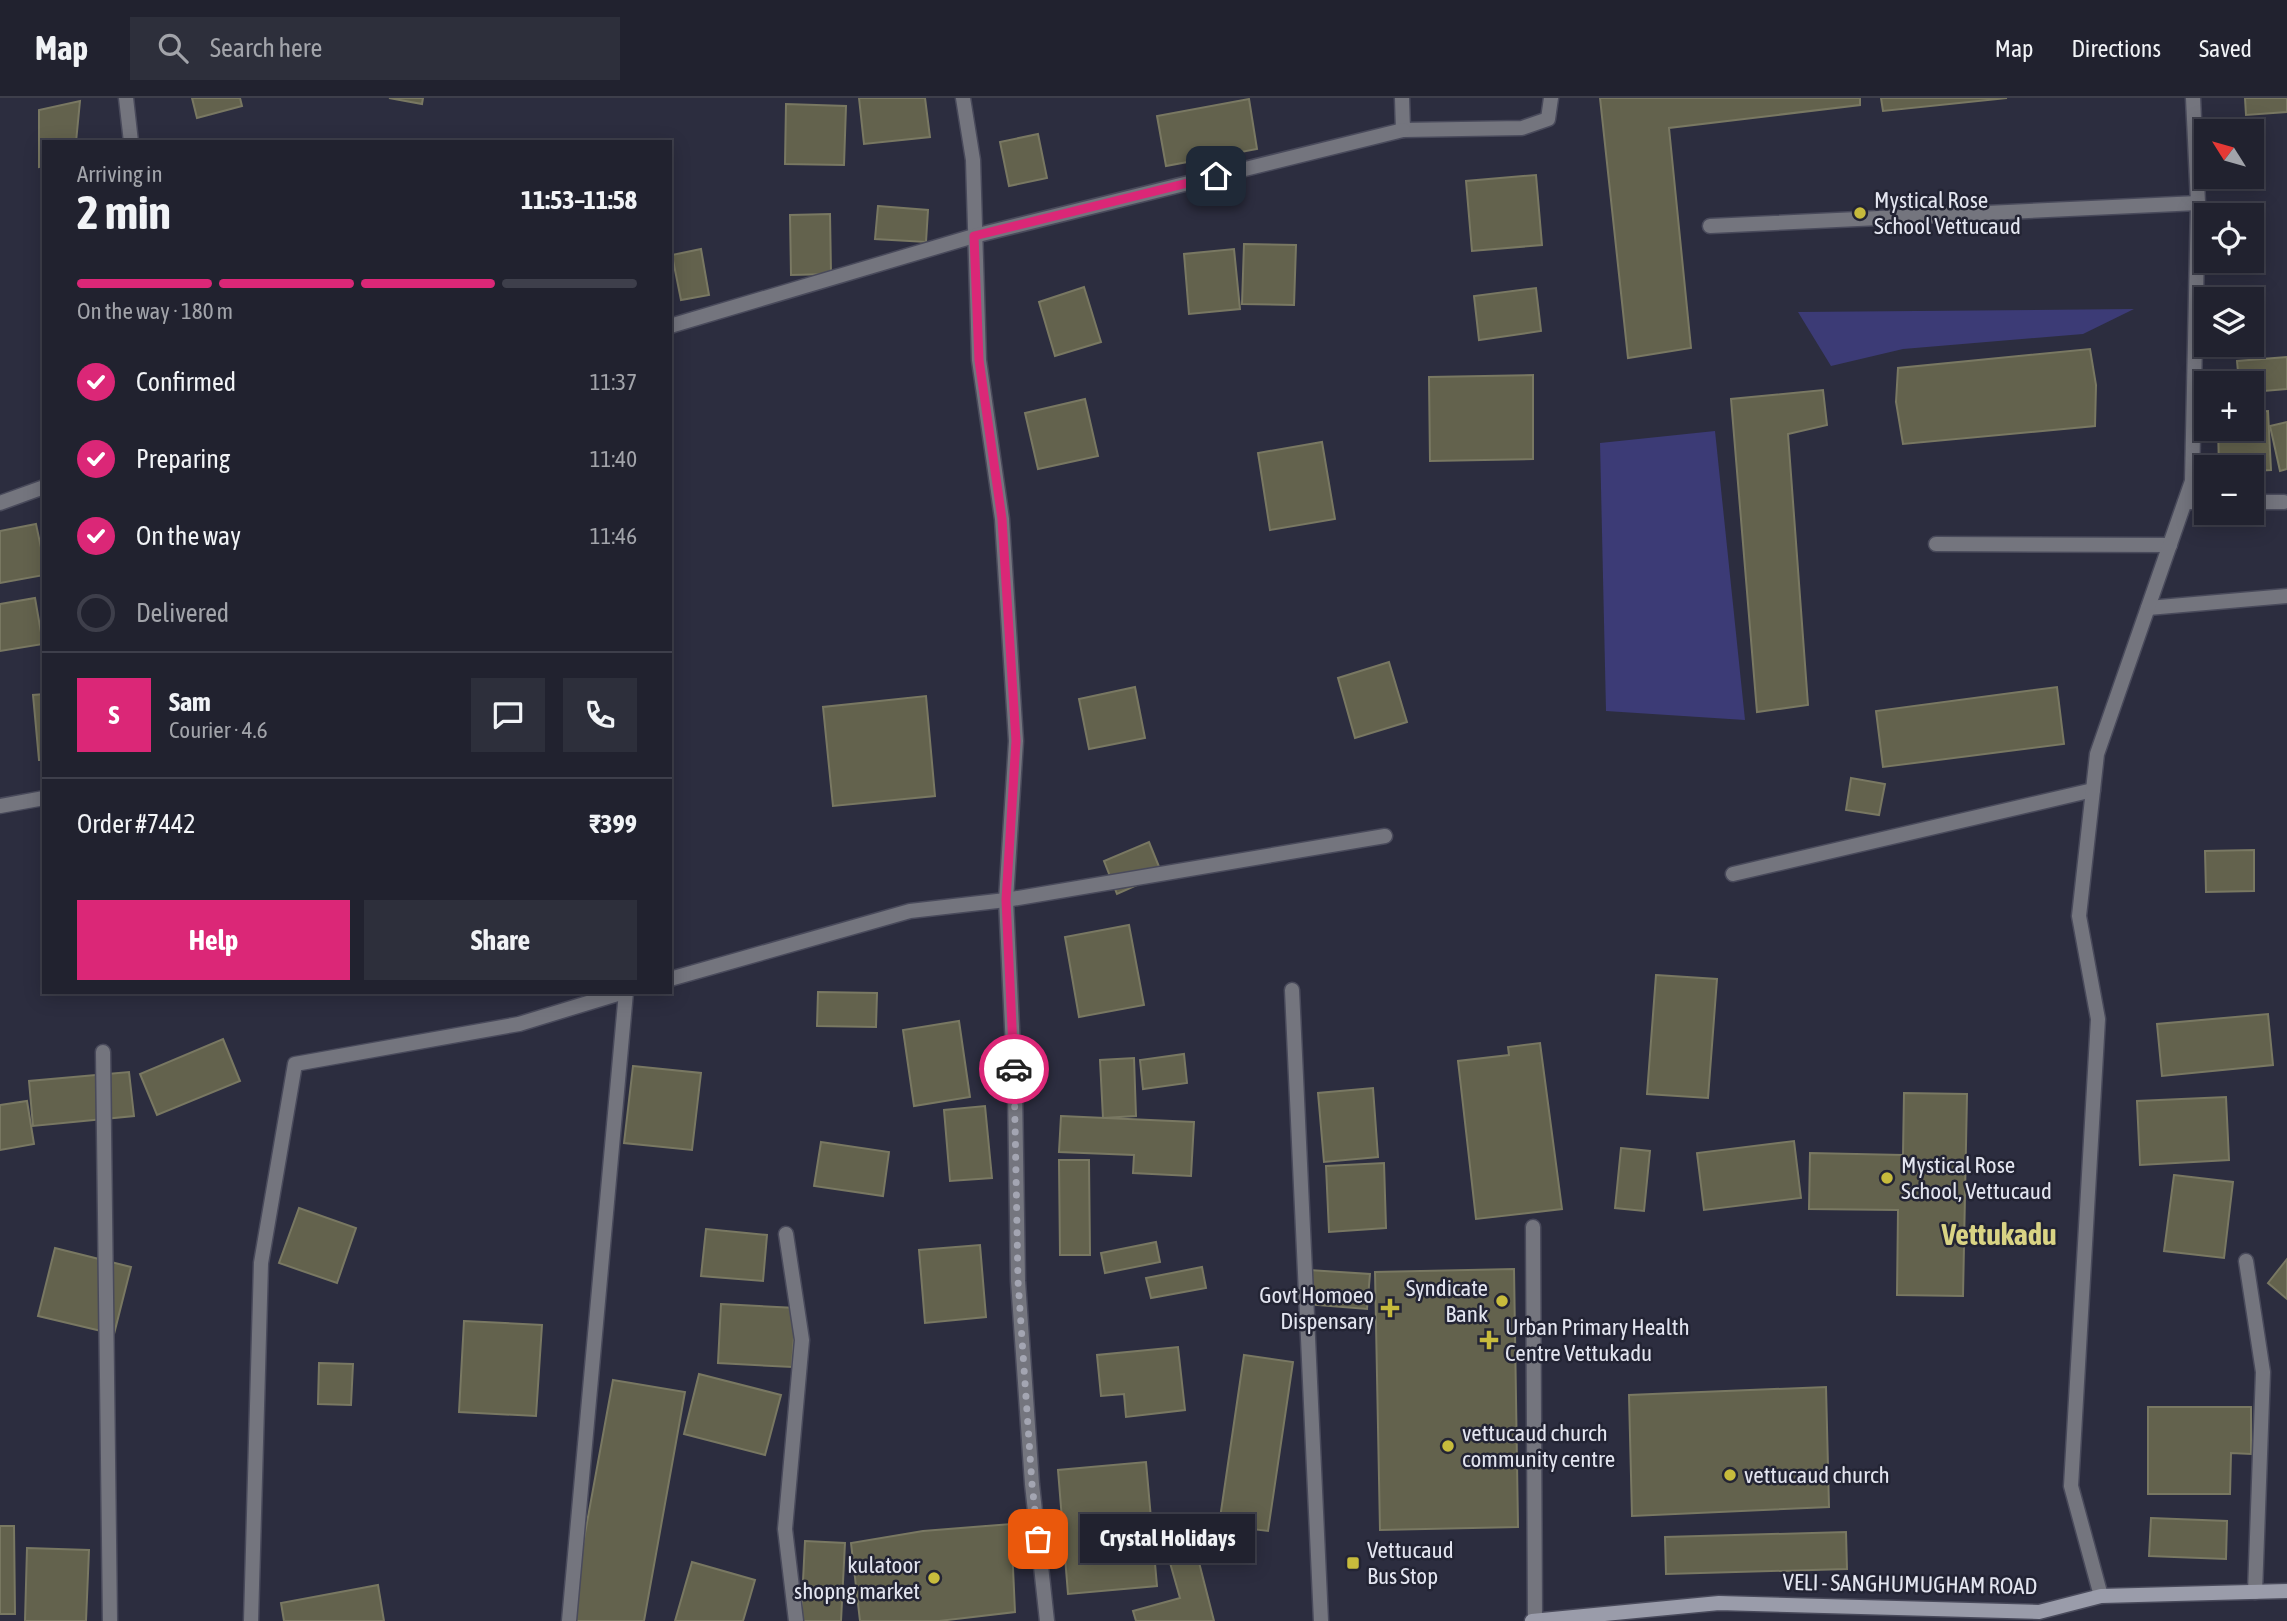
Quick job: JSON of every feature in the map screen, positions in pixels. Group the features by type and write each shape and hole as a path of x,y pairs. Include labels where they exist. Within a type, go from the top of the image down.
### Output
{"main road":[{"name":"VELI - SANGHUMUGHAM ROAD","path":"1534,1621 1719,1603 2039,1616 2101,1596 2287,1591"}],"street":[{"path":"126,98 131,140"},
{"path":"963,98 973,160 979,360 1002,519 1016,741 1006,900 1015,1091 1018,1281 1032,1484 1047,1621"},
{"path":"1402,98 1403,130"},
{"path":"672,326 974,236 1403,130 1522,128 1548,119 1551,98"},
{"path":"2193,98 2198,203"},
{"path":"1710,226 2194,203"},
{"path":"2101,1596 2071,1486 2098,1018 2079,916 2097,754 2192,481 2196,273"},
{"path":"0,503 42,488"},
{"path":"2185,502 2194,502"},
{"path":"2264,502 2284,502"},
{"path":"1936,544 2170,545"},
{"path":"2148,608 2287,596"},
{"path":"1733,874 2093,790"},
{"path":"0,806 42,798"},
{"path":"672,978 910,911 1006,900 1385,836"},
{"path":"1292,990 1321,1621"},
{"path":"251,1621 261,1263 295,1064 519,1024 618,994"},
{"path":"569,1621 625,994"},
{"path":"103,1052 110,1621"},
{"path":"1533,1227 1534,1621"},
{"path":"786,1234 802,1340 785,1529 796,1621"},
{"path":"2246,1261 2263,1372 2255,1592"}],"shaded area":[{"path":"2134,309 2083,334 1903,349 1831,366 1798,312"},
{"path":"1715,431 1745,720 1606,711 1600,443"}],"building":[{"path":"192,98 240,98 242,106 197,118"},
{"path":"389,98 423,98 422,104"},
{"path":"859,98 925,98 930,137 864,144"},
{"path":"1600,98 1860,98 1860,105 1669,128 1691,348 1628,358"},
{"path":"1881,98 2007,98 1883,111"},
{"path":"2245,98 2287,98 2287,112 2246,115"},
{"path":"1249,99 1257,149 1166,166 1157,116"},
{"path":"80,101 76,140 42,140 42,166 39,167 39,110"},
{"path":"786,104 846,106 844,165 785,164"},
{"path":"1038,134 1047,178 1009,186 1000,142"},
{"path":"1536,175 1542,245 1472,251 1466,181"},
{"path":"878,206 928,210 926,242 875,239"},
{"path":"830,214 831,274 791,275 790,215"},
{"path":"1244,244 1296,245 1294,305 1242,304"},
{"path":"701,249 709,295 681,300 672,255"},
{"path":"1234,249 1240,309 1189,314 1184,254"},
{"path":"1084,287 1101,342 1055,356 1039,302"},
{"path":"1536,288 1541,331 1479,340 1474,296"},
{"path":"2090,349 2096,385 2095,426 1903,444 1896,402 1898,368"},
{"path":"2287,357 2287,389 2264,391 2264,371 2238,371 2237,361"},
{"path":"1533,375 1533,459 1430,461 1429,377"},
{"path":"1823,390 1827,425 1788,434 1808,705 1757,712 1731,399"},
{"path":"1085,399 1098,456 1038,469 1025,413"},
{"path":"2264,411 2268,411 2271,470 2264,470 2264,455 2219,455 2218,441 2264,441"},
{"path":"2287,422 2287,469 2280,471 2270,426"},
{"path":"1322,442 1335,519 1270,530 1258,453"},
{"path":"36,524 42,552 42,575 0,583 0,531"},
{"path":"35,598 42,644 0,651 0,604"},
{"path":"1389,662 1407,722 1355,738 1338,678"},
{"path":"1135,687 1145,738 1089,749 1079,699"},
{"path":"2057,687 2064,744 1883,767 1876,711"},
{"path":"42,694 42,760 39,760 33,695"},
{"path":"926,696 935,796 833,806 823,707"},
{"path":"1851,778 1885,784 1879,815 1846,810"},
{"path":"1149,842 1162,874 1117,894 1104,861"},
{"path":"2254,850 2254,891 2206,892 2205,851"},
{"path":"1129,925 1144,1005 1079,1017 1065,937"},
{"path":"1656,975 1717,979 1708,1098 1647,1094"},
{"path":"818,992 877,993 876,1027 817,1026"},
{"path":"2268,1014 2273,1065 2162,1076 2157,1024"},
{"path":"959,1021 970,1097 914,1106 903,1030"},
{"path":"223,1039 240,1081 157,1115 140,1074"},
{"path":"1540,1043 1562,1209 1476,1219 1458,1061 1509,1055 1508,1047"},
{"path":"1184,1054 1187,1083 1143,1089 1140,1060"},
{"path":"1134,1058 1136,1116 1103,1118 1100,1060"},
{"path":"633,1066 701,1073 692,1150 624,1143"},
{"path":"129,1072 134,1116 33,1126 29,1081"},
{"path":"1373,1088 1378,1157 1324,1162 1318,1093"},
{"name":"Mystical Rose School, Vettucaud","path":"1904,1093 1967,1094 1963,1296 1897,1295 1898,1210 1809,1209 1810,1153 1903,1155"},
{"path":"2226,1097 2229,1160 2140,1165 2137,1101"},
{"path":"27,1101 34,1144 0,1150 0,1105"},
{"path":"985,1106 992,1178 950,1181 944,1110"},
{"path":"1061,1116 1194,1122 1191,1176 1133,1173 1134,1155 1059,1152"},
{"path":"1794,1141 1801,1198 1704,1210 1697,1153"},
{"path":"821,1142 889,1152 883,1196 814,1186"},
{"path":"1621,1148 1650,1151 1644,1211 1615,1208"},
{"path":"1059,1160 1089,1160 1090,1255 1060,1255"},
{"path":"1384,1163 1386,1228 1329,1232 1326,1166"},
{"path":"2174,1175 2233,1182 2224,1258 2164,1251"},
{"path":"299,1208 356,1228 337,1283 279,1263"},
{"path":"706,1229 767,1235 763,1281 701,1276"},
{"path":"1156,1242 1160,1262 1105,1273 1101,1253"},
{"path":"980,1245 986,1317 925,1323 919,1250"},
{"path":"55,1248 131,1267 114,1334 38,1316"},
{"path":"2287,1259 2287,1299 2268,1283"},
{"path":"1202,1267 1206,1288 1151,1298 1146,1278"},
{"name":"vettucaud church community centre","path":"1514,1269 1518,1527 1380,1530 1375,1272"},
{"path":"1309,1270 1370,1274 1367,1309 1306,1304"},
{"path":"721,1304 796,1308 792,1367 718,1363"},
{"path":"464,1321 542,1325 536,1416 459,1412"},
{"path":"1178,1347 1185,1410 1126,1417 1124,1394 1101,1396 1097,1355"},
{"path":"1244,1355 1293,1362 1268,1531 1219,1525"},
{"path":"319,1363 353,1364 351,1405 318,1404"},
{"path":"699,1374 781,1395 765,1455 684,1434"},
{"path":"613,1380 685,1392 644,1621 569,1621"},
{"name":"vettucaud church","path":"1826,1387 1829,1507 1632,1516 1629,1395"},
{"path":"2148,1407 2251,1407 2251,1454 2231,1453 2230,1494 2148,1494"},
{"path":"1146,1462 1157,1586 1068,1594 1058,1470"},
{"path":"2151,1518 2227,1521 2226,1559 2149,1556"},
{"name":"kulatoor shopng market","path":"1011,1524 1015,1612 939,1621 860,1621 851,1543 923,1531"},
{"path":"0,1526 14,1526 15,1614 0,1614"},
{"path":"1191,1531 1214,1621 1136,1621 1133,1611 1180,1598 1163,1538"},
{"path":"1846,1532 1847,1569 1666,1574 1665,1537"},
{"path":"805,1541 845,1543 841,1621 801,1621"},
{"path":"27,1548 89,1550 86,1621 25,1621"},
{"path":"692,1562 755,1580 743,1621 675,1621"},
{"path":"378,1585 384,1621 284,1621 281,1603"}],"way so far":[{"path":"1014,1069 1018,1281 1038,1539"}],"place":[{"name":"Mystical Rose School Vettucaud","path":"1860,213"},
{"name":"Mystical Rose School, Vettucaud","path":"1887,1178"},
{"name":"Syndicate Bank","path":"1502,1301"},
{"name":"Govt Homoeo Dispensary","path":"1390,1308"},
{"name":"Urban Primary Health Centre Vettukadu","path":"1489,1340"},
{"name":"vettucaud church community centre","path":"1448,1446"},
{"name":"vettucaud church","path":"1730,1475"},
{"name":"Crystal Holidays","path":"1038,1539"},
{"name":"Vettucaud Bus Stop","path":"1353,1563"},
{"name":"kulatoor shopng market","path":"934,1578"}],"district":[{"name":"Vettukadu","path":"1999,1235"}],"route":[{"path":"1014,1069 1006,900 1016,741 1002,519 979,360 974,236 1216,176"}]}
